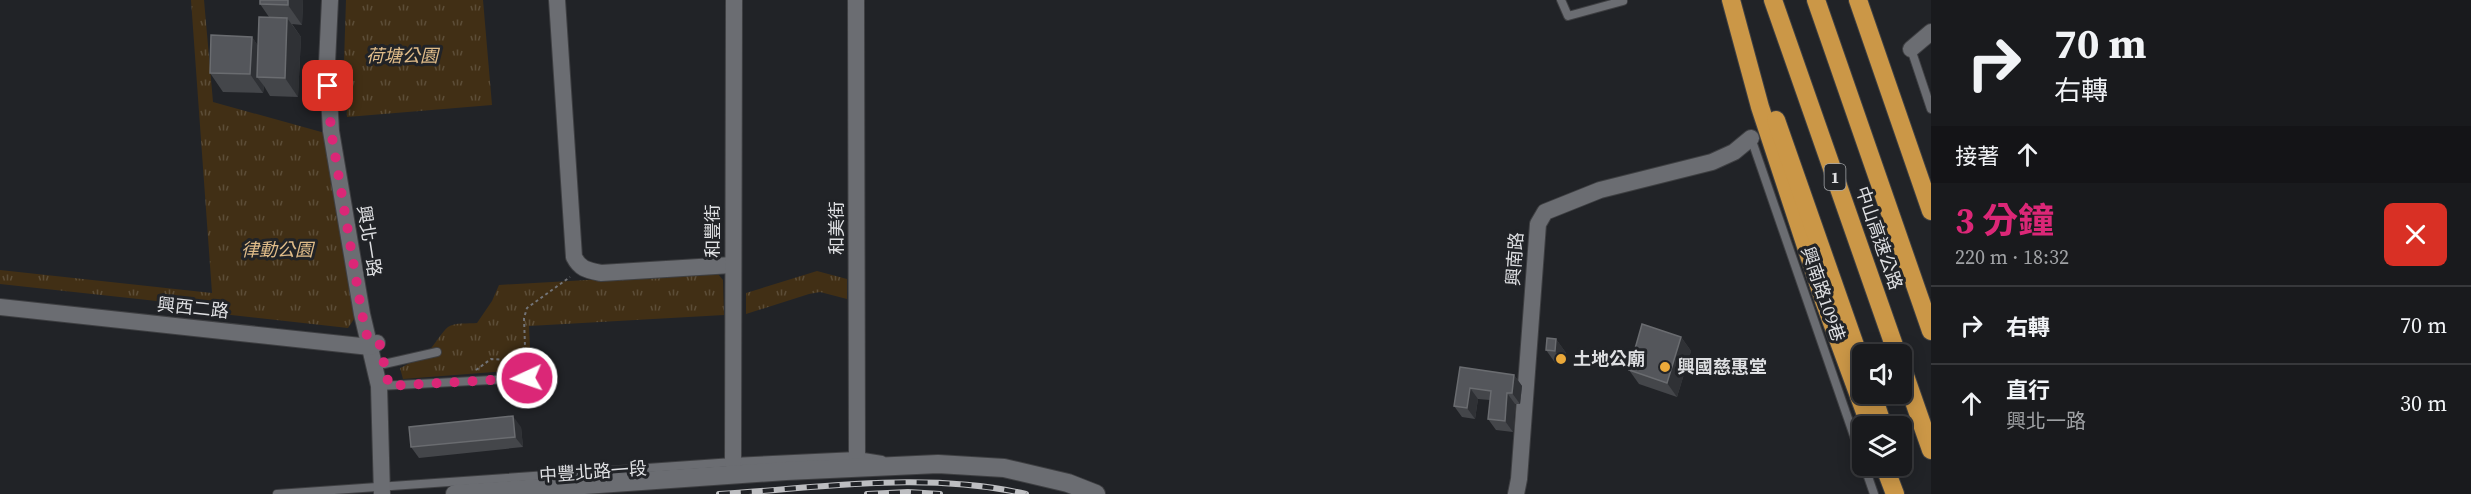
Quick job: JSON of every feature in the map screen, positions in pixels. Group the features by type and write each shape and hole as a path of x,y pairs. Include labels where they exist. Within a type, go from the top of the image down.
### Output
{"highway":[{"path":"1732,0 1786,145 1855,344"},
{"path":"1732,0 1760,107 1824,301 1866,416"},
{"name":"中山高速公路","path":"1773,0 1893,344"},
{"name":"中山高速公路","path":"1816,0 1931,331"},
{"path":"1858,0 1931,211"},
{"path":"1912,396 1931,450"},
{"path":"1888,476 1895,494"},
{"path":"1901,476 1907,494"}],"main road":[{"name":"中豐北路一段","path":"454,494 909,464 1004,468 1068,483 1096,494"}],"street":[{"name":"興北一路","path":"330,0 327,63 331,131 372,341 384,386 388,490"},
{"path":"339,0 337,60 342,141 372,341 384,364 384,386"},
{"path":"557,0 574,257 582,268 601,273 732,265"},
{"name":"和豐街","path":"733,462 734,0"},
{"name":"和美街","path":"856,0 857,456"},
{"path":"1911,49 1931,32"},
{"name":"興南路","path":"1516,494 1538,224 1545,212 1599,190 1712,162 1734,152 1751,138"},
{"path":"0,296 372,341"},
{"name":"興西二路","path":"0,307 372,341"}],"lane":[{"path":"1560,0 1568,16 1623,1"},
{"path":"1911,49 1931,109"},
{"name":"興南路109巷","path":"1751,138 1852,428"},
{"path":"384,364 437,352"},
{"path":"384,386 527,378"},
{"name":"中豐北路一段","path":"277,494 388,490 733,462 857,456 909,464"},
{"name":"興南路109巷","path":"1868,476 1874,494"}],"path":[{"path":"474,371 491,359 516,358 525,346 527,308 582,268"}],"green space":[{"name":"律動公園","path":"191,0 204,0 213,102 325,133 356,316 348,328 213,313 212,307 0,284 0,270 212,293"},
{"name":"荷塘公園","path":"346,0 483,0 492,105 347,117 344,62"},
{"path":"817,271 847,279 847,299 820,292 746,314 746,293"},
{"path":"718,274 723,280 724,315 529,326 531,369 403,379 400,368 430,349 448,327 477,323 492,301 499,285"}],"building":[{"path":"260,0 288,0 288,5 260,4"},
{"path":"259,17 287,18 285,78 257,77"},
{"path":"211,35 252,37 250,74 210,73"},
{"path":"1642,324 1681,337 1667,383 1629,370"},
{"path":"1547,338 1556,339 1555,351 1546,350"},
{"path":"1460,367 1514,375 1512,393 1507,393 1505,421 1488,419 1491,391 1470,388 1467,408 1454,406"},
{"path":"513,416 515,437 411,447 409,427"}],"railway":[{"path":"719,494 834,485 912,482 950,483 1026,494"},
{"path":"867,494 908,492 940,494"}],"place":[{"name":"土地公廟","path":"1561,359"},
{"name":"興國慈惠堂","path":"1665,367"}],"route":[{"path":"328,86 331,131 362,314 367,336 379,341 389,386 527,378"}]}
